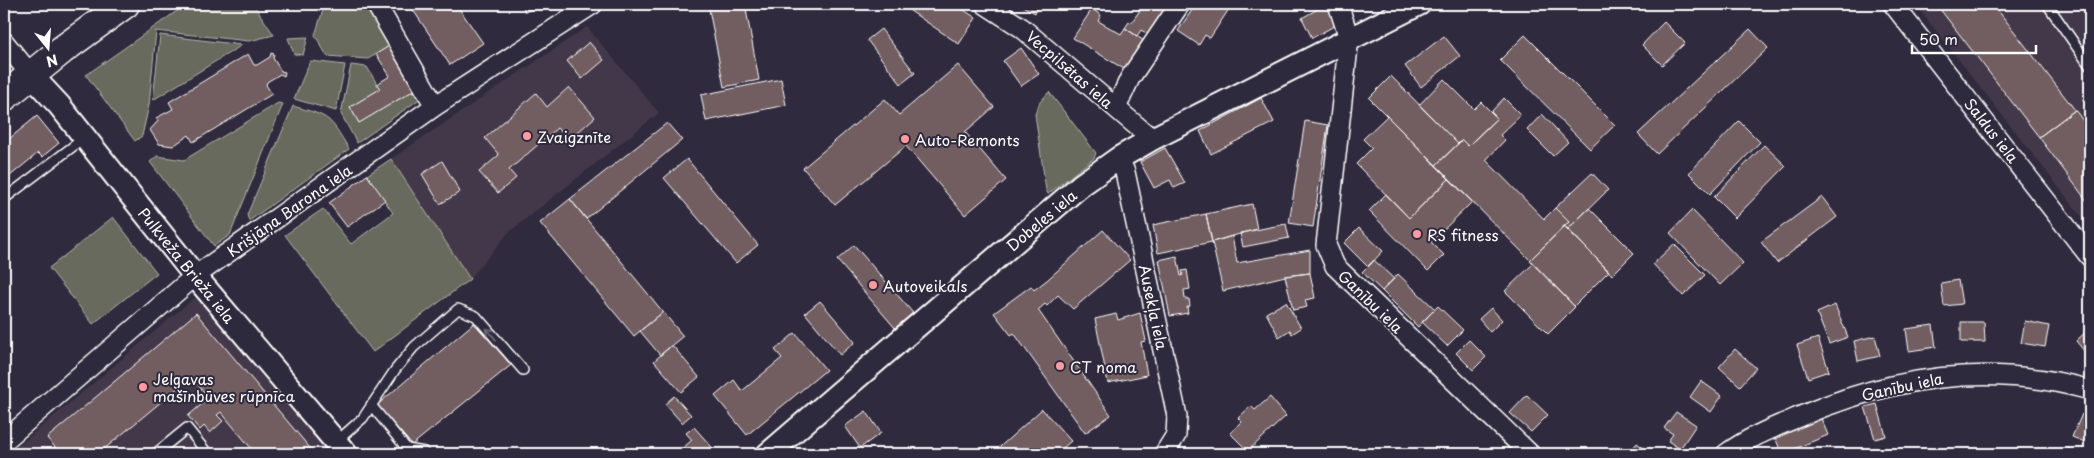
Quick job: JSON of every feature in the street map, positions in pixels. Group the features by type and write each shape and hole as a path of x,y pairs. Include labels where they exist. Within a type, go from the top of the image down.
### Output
{"main road":[{"path":"4,97 62,50 125,4"}],"street":[{"path":"376,4 436,106"},
{"name":"Krišjāņa Barona iela","path":"4,441 195,276 436,106 593,4"},
{"name":"Vecpilsētas iela","path":"985,4 1022,28 1152,139"},
{"path":"1116,108 1130,78 1180,4"},
{"path":"1338,4 1349,38"},
{"name":"Dobeles iela","path":"768,454 1081,185 1119,158 1152,139 1419,4"},
{"name":"Saldus iela","path":"1893,4 2090,257"},
{"name":"Ganību iela","path":"1349,38 1326,245 1335,266 1530,454"},
{"path":"4,42 31,75"},
{"name":"Pulkveža Brieža iela","path":"31,75 195,276 340,448"},
{"name":"Ausekļa iela","path":"1119,158 1126,172 1177,416 1176,435 1164,454"},
{"name":"Ganību iela","path":"1726,454 1760,434 1811,411 1867,392 1923,379 1961,374 2019,376 2062,382 2090,390"}],"lane":[{"path":"2047,4 2090,66"},
{"path":"4,199 84,138"},
{"path":"340,448 414,347 458,309 476,316 523,370"},
{"path":"370,405 408,449 424,452"},
{"path":"155,454 186,428 208,454"}],"shaded area":[{"path":"1915,4 2090,4 2090,227"},
{"name":"Zvaigznīte","path":"587,27 659,113 508,233 470,279 391,159"},
{"path":"200,296 341,454 9,454 193,299"}],"green space":[{"path":"187,4 253,4 274,35 249,41 156,31 149,105 142,136 135,141 86,75"},
{"path":"325,4 367,4 391,45 368,59 327,56 315,35"},
{"path":"160,35 242,45 153,100"},
{"path":"308,37 303,55 294,54 288,38"},
{"path":"310,61 345,65 336,111 294,99"},
{"path":"351,65 367,67 380,89 350,107 359,123 416,89 421,98 357,143 341,114"},
{"path":"1049,92 1096,153 1094,158 1048,194 1035,114 1040,102"},
{"path":"278,103 283,104 230,235 214,246 150,162 157,156 184,160"},
{"path":"293,106 328,119 349,149 249,221 247,215"},
{"path":"391,159 470,279 373,352 285,235 323,209 351,244 393,213 367,175"},
{"path":"113,217 157,273 93,324 49,268"}],"building":[{"path":"409,4 456,4 483,43 450,65"},
{"path":"522,4 545,4 525,12"},
{"path":"708,4 745,4 759,80 724,87"},
{"path":"900,4 955,4 976,18 959,44"},
{"path":"1019,4 1040,4 1035,13"},
{"path":"1150,4 1169,4 1148,34 1141,30 1137,36 1125,28 1143,6 1147,8"},
{"path":"1196,4 1242,4 1238,10 1231,6 1210,38 1205,35 1199,45 1178,31"},
{"path":"1326,4 1331,4 1336,25 1312,38 1302,18"},
{"path":"1936,4 1993,4 2075,110 2039,137"},
{"path":"1092,9 1101,15 1098,21 1121,34 1125,28 1144,41 1124,69 1073,38"},
{"path":"1664,22 1685,43 1662,65 1642,45"},
{"path":"881,29 915,73 901,84 867,40"},
{"path":"1750,29 1768,48 1657,154 1638,134"},
{"path":"1525,35 1615,125 1590,149 1500,60"},
{"path":"1444,36 1460,56 1421,87 1405,66"},
{"path":"589,42 604,60 582,79 567,61"},
{"path":"391,45 416,89 359,123 350,107 380,89 377,84 390,76 376,54"},
{"path":"1021,48 1039,74 1021,86 1003,61"},
{"path":"271,53 274,54 273,58 281,71 285,72 284,76 280,74 267,82 266,85 272,94 193,142 189,135 173,146 159,144 150,130 158,121 156,118 173,109 169,102 248,54 254,65 257,65 270,57"},
{"name":"Auto-Remonts","path":"958,65 994,107 965,132 1006,180 965,215 906,146 835,205 803,168 885,99 899,115"},
{"path":"1391,76 1458,144 1436,165 1369,98"},
{"path":"781,79 786,105 706,121 701,95"},
{"path":"1444,79 1474,109 1481,102 1497,118 1468,146 1462,140 1458,144 1419,105"},
{"path":"569,87 595,117 569,140 557,128 509,170 516,178 498,193 479,172 499,155 485,138 536,93 547,107"},
{"path":"1261,98 1274,122 1211,154 1200,131"},
{"path":"1504,98 1521,115 1500,135 1505,140 1486,160 1544,219 1555,208 1569,222 1530,260 1436,165 1462,140 1468,146 1497,118 1491,112"},
{"path":"2075,110 2090,130 2090,205 2039,137"},
{"path":"1542,114 1568,142 1553,156 1527,130"},
{"path":"37,116 59,143 42,157 38,153 4,181 4,143"},
{"path":"1387,116 1449,179 1409,218 1356,164 1372,148 1363,139"},
{"path":"1305,121 1328,125 1313,227 1289,223"},
{"path":"1739,121 1760,142 1710,194 1689,173"},
{"path":"667,123 682,140 586,219 570,199"},
{"path":"1764,145 1786,166 1735,218 1714,197"},
{"path":"1165,148 1185,183 1174,188 1170,180 1154,188 1140,162"},
{"path":"687,159 758,245 736,263 664,178"},
{"path":"442,161 460,192 440,204 422,174"},
{"path":"1592,173 1608,190 1568,229 1564,226 1569,222 1555,208"},
{"path":"367,175 385,200 347,227 329,203"},
{"path":"1449,179 1472,202 1431,242 1444,255 1428,271 1369,211 1386,194 1409,218"},
{"path":"1822,197 1837,217 1777,263 1761,242"},
{"path":"570,199 663,312 634,336 540,223"},
{"path":"1252,204 1257,229 1212,242 1206,214"},
{"path":"1589,208 1634,253 1612,275 1568,229"},
{"path":"1692,210 1743,263 1720,285 1670,233"},
{"path":"1206,214 1212,242 1158,253 1153,225"},
{"path":"1286,224 1289,238 1243,247 1240,233"},
{"path":"1564,226 1609,271 1574,306 1530,260"},
{"path":"1359,228 1383,251 1368,267 1344,243"},
{"path":"1103,230 1130,260 1073,309 1058,295 1047,306 1045,304 1038,310 1111,415 1085,433 1014,333 1011,335 994,313 1031,286 1034,290"},
{"path":"1232,236 1237,263 1310,250 1310,273 1285,276 1223,291 1212,242"},
{"path":"1674,244 1705,275 1683,296 1653,264"},
{"name":"Autoveikals","path":"854,245 913,313 895,328 837,260"},
{"path":"1177,256 1181,276 1183,275 1182,271 1187,270 1190,289 1184,290 1185,299 1189,299 1190,306 1187,307 1188,313 1170,316 1159,260"},
{"path":"1374,260 1394,279 1382,291 1362,272"},
{"path":"1533,264 1575,307 1548,334 1505,291"},
{"path":"1310,273 1315,298 1305,300 1307,307 1293,310 1285,276"},
{"path":"1398,274 1435,309 1418,327 1382,291"},
{"path":"1958,280 1962,304 1944,306 1941,283"},
{"path":"820,301 855,342 840,355 805,313"},
{"path":"1286,302 1301,328 1292,334 1290,330 1279,337 1266,313"},
{"path":"1835,305 1848,337 1829,344 1817,313"},
{"path":"1438,306 1463,330 1447,346 1422,322"},
{"path":"1491,308 1502,320 1490,332 1479,319"},
{"path":"663,312 683,336 660,355 640,331"},
{"name":"Jelgavas mašīnbūves rūpnīca","path":"196,313 315,454 256,454 221,412 217,415 223,421 210,433 204,426 200,430 188,416 209,398 191,377 103,450 106,454 61,454 47,438"},
{"path":"1140,313 1146,341 1141,342 1147,375 1108,383 1095,319 1116,314 1118,320"},
{"path":"2025,321 2049,326 2045,347 2021,343"},
{"path":"1961,322 1984,322 1985,342 1961,342"},
{"path":"474,323 511,365 412,445 377,405"},
{"path":"1933,325 1936,347 1909,351 1906,329"},
{"path":"2090,328 2090,358 2076,341"},
{"path":"795,333 826,370 747,435 715,396 734,380 742,391 782,358 775,350"},
{"path":"1875,336 1880,356 1858,361 1854,341"},
{"path":"1818,338 1829,371 1808,378 1797,345"},
{"path":"1469,340 1486,357 1473,370 1456,353"},
{"path":"672,345 699,377 681,392 654,361"},
{"path":"1735,349 1756,368 1740,386 1719,367"},
{"path":"1701,381 1722,396 1711,412 1690,397"},
{"path":"1527,395 1548,415 1531,432 1510,413"},
{"path":"674,396 691,415 682,423 665,404"},
{"path":"1270,397 1286,416 1248,451 1230,433 1242,422 1238,418 1251,406 1255,410"},
{"path":"1877,404 1886,436 1875,439 1865,407"},
{"path":"1042,409 1071,441 1063,448 1069,454 992,454"},
{"path":"866,411 881,433 860,448 845,426"},
{"path":"1676,412 1696,425 1680,449 1668,441 1673,434 1664,428"},
{"path":"2082,414 2090,417 2090,444 2072,437"},
{"path":"1820,416 1828,435 1782,454 1774,435"},
{"path":"694,427 718,454 676,454 692,440 686,433"},
{"path":"1637,443 1651,454 1628,454"},
{"path":"55,447 61,454 39,454 45,449 48,452"},
{"path":"2068,448 2077,454 2064,454"}],"place":[{"name":"Zvaigznīte","path":"527,136"},
{"name":"Auto-Remonts","path":"905,139"},
{"name":"RS fitness","path":"1417,234"},
{"name":"Autoveikals","path":"873,285"},
{"name":"CT noma","path":"1060,366"},
{"name":"Jelgavas mašīnbūves rūpnīca","path":"143,387"}]}
